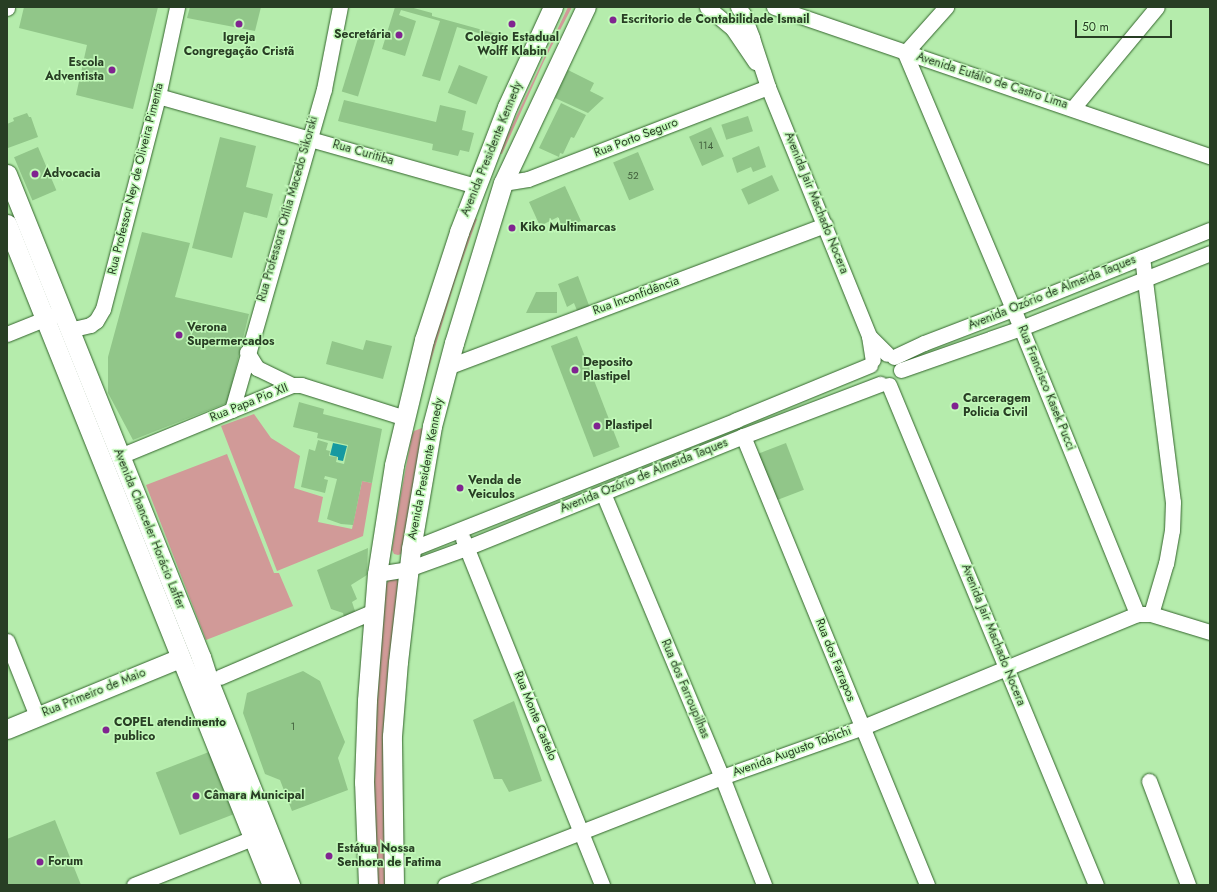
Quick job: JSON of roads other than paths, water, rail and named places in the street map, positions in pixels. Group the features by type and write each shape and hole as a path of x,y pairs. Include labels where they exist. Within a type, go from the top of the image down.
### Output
{"main road":[{"name":"Avenida Presidente Kennedy","path":"368,885 364,782 367,700 377,574 394,465 424,340 476,186 508,108 553,7"},
{"name":"Avenida Presidente Kennedy","path":"394,885 392,736 398,662 411,549 432,426 447,367 503,183 586,7"},
{"name":"Avenida Chanceler Horácio Laffer","path":"7,174 54,315 181,658 272,885"},
{"name":"Avenida Chanceler Horácio Laffer","path":"7,224 54,315 70,330 290,885"},
{"name":"Rua Primeiro de Maio","path":"7,729 181,658 190,665 196,663 198,652"}],"street":[{"name":"Rua Professor Ney de Oliveira Pimenta","path":"70,330 96,322 103,309 158,96 177,7"},
{"name":"Rua Professora Otília Macedo Sikorski","path":"232,410 247,352 324,89 340,7"},
{"name":"Avenida Jair Machado Nocera","path":"738,7 743,14 752,38 761,71 869,336 885,361 871,376 884,385 1007,669 1096,885"},
{"name":"Avenida Eutálio de Castro Lima","path":"774,7 1210,156"},
{"path":"905,53 946,7"},
{"path":"1073,108 1157,7"},
{"name":"Avenida Jair Machado Nocera","path":"708,8 733,29 761,71"},
{"name":"Rua Francisco Kasek Pucci","path":"905,53 1013,310 1144,614"},
{"name":"Rua Porto Seguro","path":"503,183 528,179 768,87"},
{"name":"Rua Curitiba","path":"158,96 476,186"},
{"name":"Rua Inconfidência","path":"447,367 825,225"},
{"name":"Avenida Ozório de Almeida Taques","path":"411,549 885,361 924,343 1013,310 1210,230"},
{"name":"Avenida Ozório de Almeida Taques","path":"885,361 1021,328 1210,253"},
{"path":"1142,258 1173,502 1172,530 1166,563 1144,614 1210,632"},
{"path":"7,334 54,315"},
{"path":"247,352 257,368 292,385"},
{"path":"884,385 898,378 885,361"},
{"name":"Rua Papa Pio XII","path":"120,456 292,385 301,385 405,418"},
{"name":"Avenida Ozório de Almeida Taques","path":"377,574 408,570 743,436 884,385"},
{"name":"Rua dos Farrapos","path":"743,436 927,885"},
{"name":"Rua dos Farroupilhas","path":"603,493 722,777 764,885"},
{"name":"Rua Monte Castelo","path":"459,529 602,885"},
{"path":"220,677 374,611"},
{"name":"Avenida Augusto Tobichi","path":"445,885 722,777 863,727 1144,614"},
{"path":"7,640 37,716"},
{"path":"1149,781 1188,885"},
{"path":"134,885 253,838"}],"water":[{"path":"333,443 347,446 343,461 338,460 338,457 330,455"}],"place":[{"name":"Escritorio de Contabilidade Ismail","path":"613,20"},
{"name":"Igreja Congregação Cristã","path":"239,24"},
{"name":"Colegio Estadual Wolff Klabin","path":"512,24"},
{"name":"Secretária","path":"399,35"},
{"name":"Escola Adventista","path":"112,70"},
{"name":"Advocacia","path":"35,174"},
{"name":"Kiko Multimarcas","path":"512,228"},
{"name":"Verona Supermercados","path":"179,335"},
{"name":"Deposito Plastipel","path":"575,370"},
{"name":"Carceragem Policia Civil","path":"955,406"},
{"name":"Plastipel","path":"597,426"},
{"name":"Venda de Veiculos","path":"460,488"},
{"name":"COPEL atendimento publico","path":"106,730"},
{"name":"Câmara Municipal","path":"196,796"},
{"name":"Estátua Nossa Senhora de Fatima","path":"329,856"},
{"name":"Forum","path":"40,862"}]}
